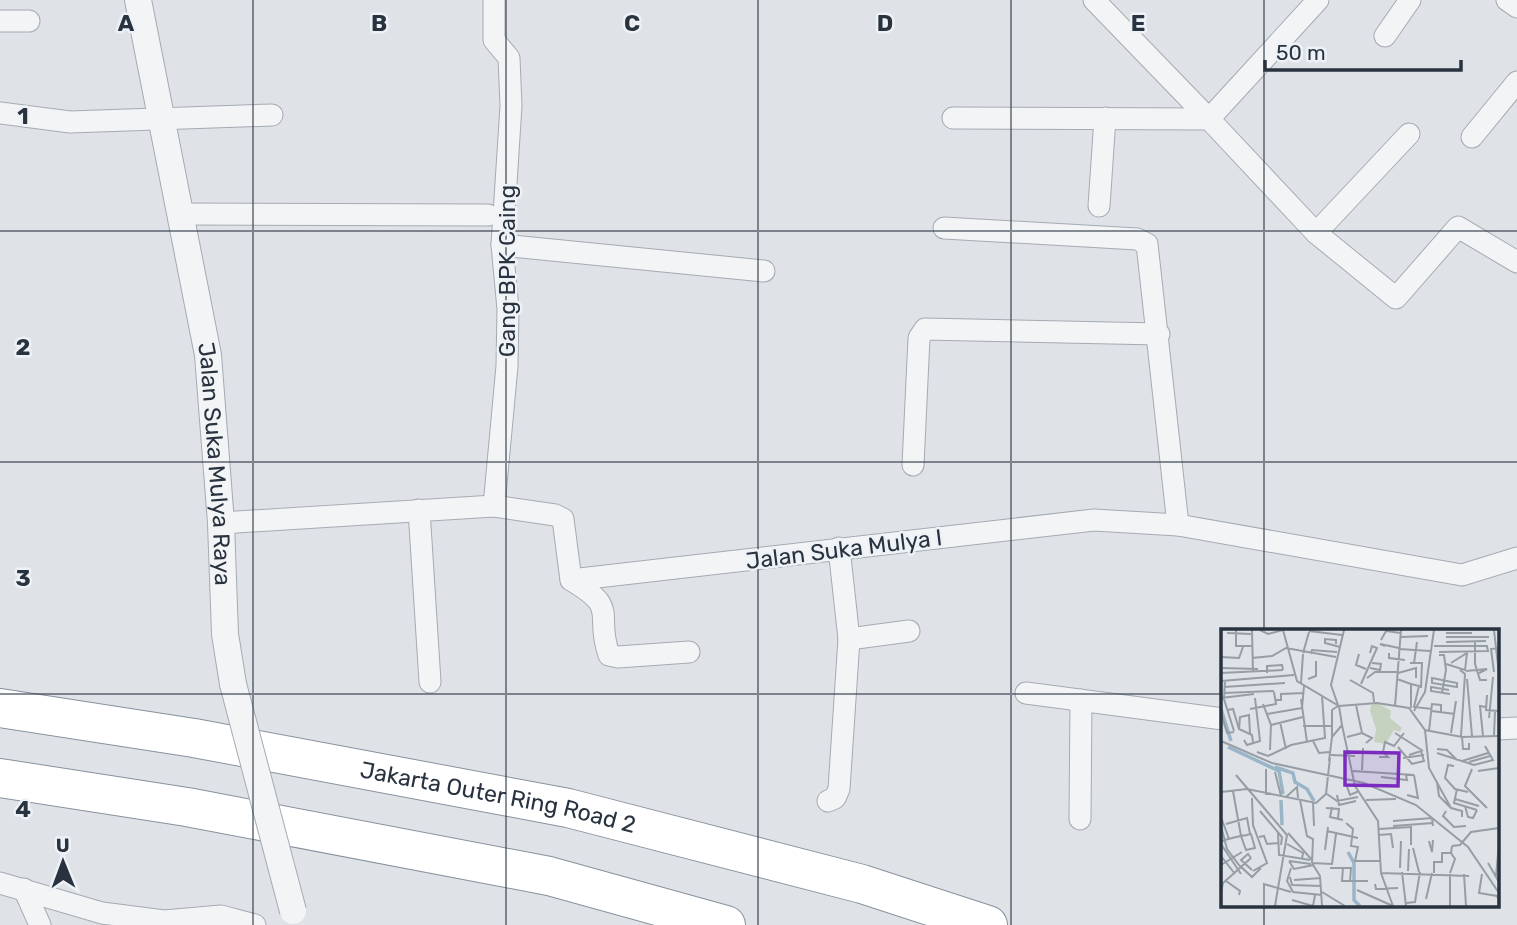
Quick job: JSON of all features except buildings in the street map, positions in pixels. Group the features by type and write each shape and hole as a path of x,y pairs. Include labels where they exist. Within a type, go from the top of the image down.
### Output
{"highway":[{"name":"Jakarta Outer Ring Road 2","path":"0,708 194,738 568,808 862,884 988,925"},
{"path":"0,778 187,807 549,876 726,925"}],"street":[{"name":"Jalan Suka Mulya Raya","path":"138,0 208,355 221,523 225,634 233,684 294,918"},
{"name":"Gang BPK Caing","path":"494,506 507,366 508,309 502,245 511,106 511,65 509,58 494,40 495,0"},
{"path":"1094,0 1316,233 1396,298 1458,228 1517,262"},
{"path":"953,118 1209,119 1318,0"},
{"path":"1385,36 1410,0"},
{"path":"1507,0 1517,8"},
{"path":"0,21 30,21"},
{"path":"1472,137 1517,82"},
{"path":"0,113 61,121 272,115"},
{"path":"1099,206 1105,118"},
{"path":"1316,233 1409,134"},
{"path":"180,214 488,215"},
{"path":"944,228 1137,239 1147,244 1178,525"},
{"path":"502,245 764,271"},
{"path":"913,465 919,338 925,329 1159,334"},
{"path":"221,523 494,506 555,514 563,519 571,580 595,594 600,602 609,654 618,657 689,652"},
{"path":"419,510 430,682"},
{"name":"Jalan Suka Mulya I","path":"571,580 1094,520 1178,525 1462,575 1517,558"},
{"path":"828,801 835,798 839,789 849,639 839,548"},
{"path":"849,639 909,631"},
{"path":"1026,693 1221,719"},
{"path":"1080,819 1081,700"},
{"path":"0,883 103,912 164,920 221,916 255,925"},
{"path":"24,889 40,925"}]}
